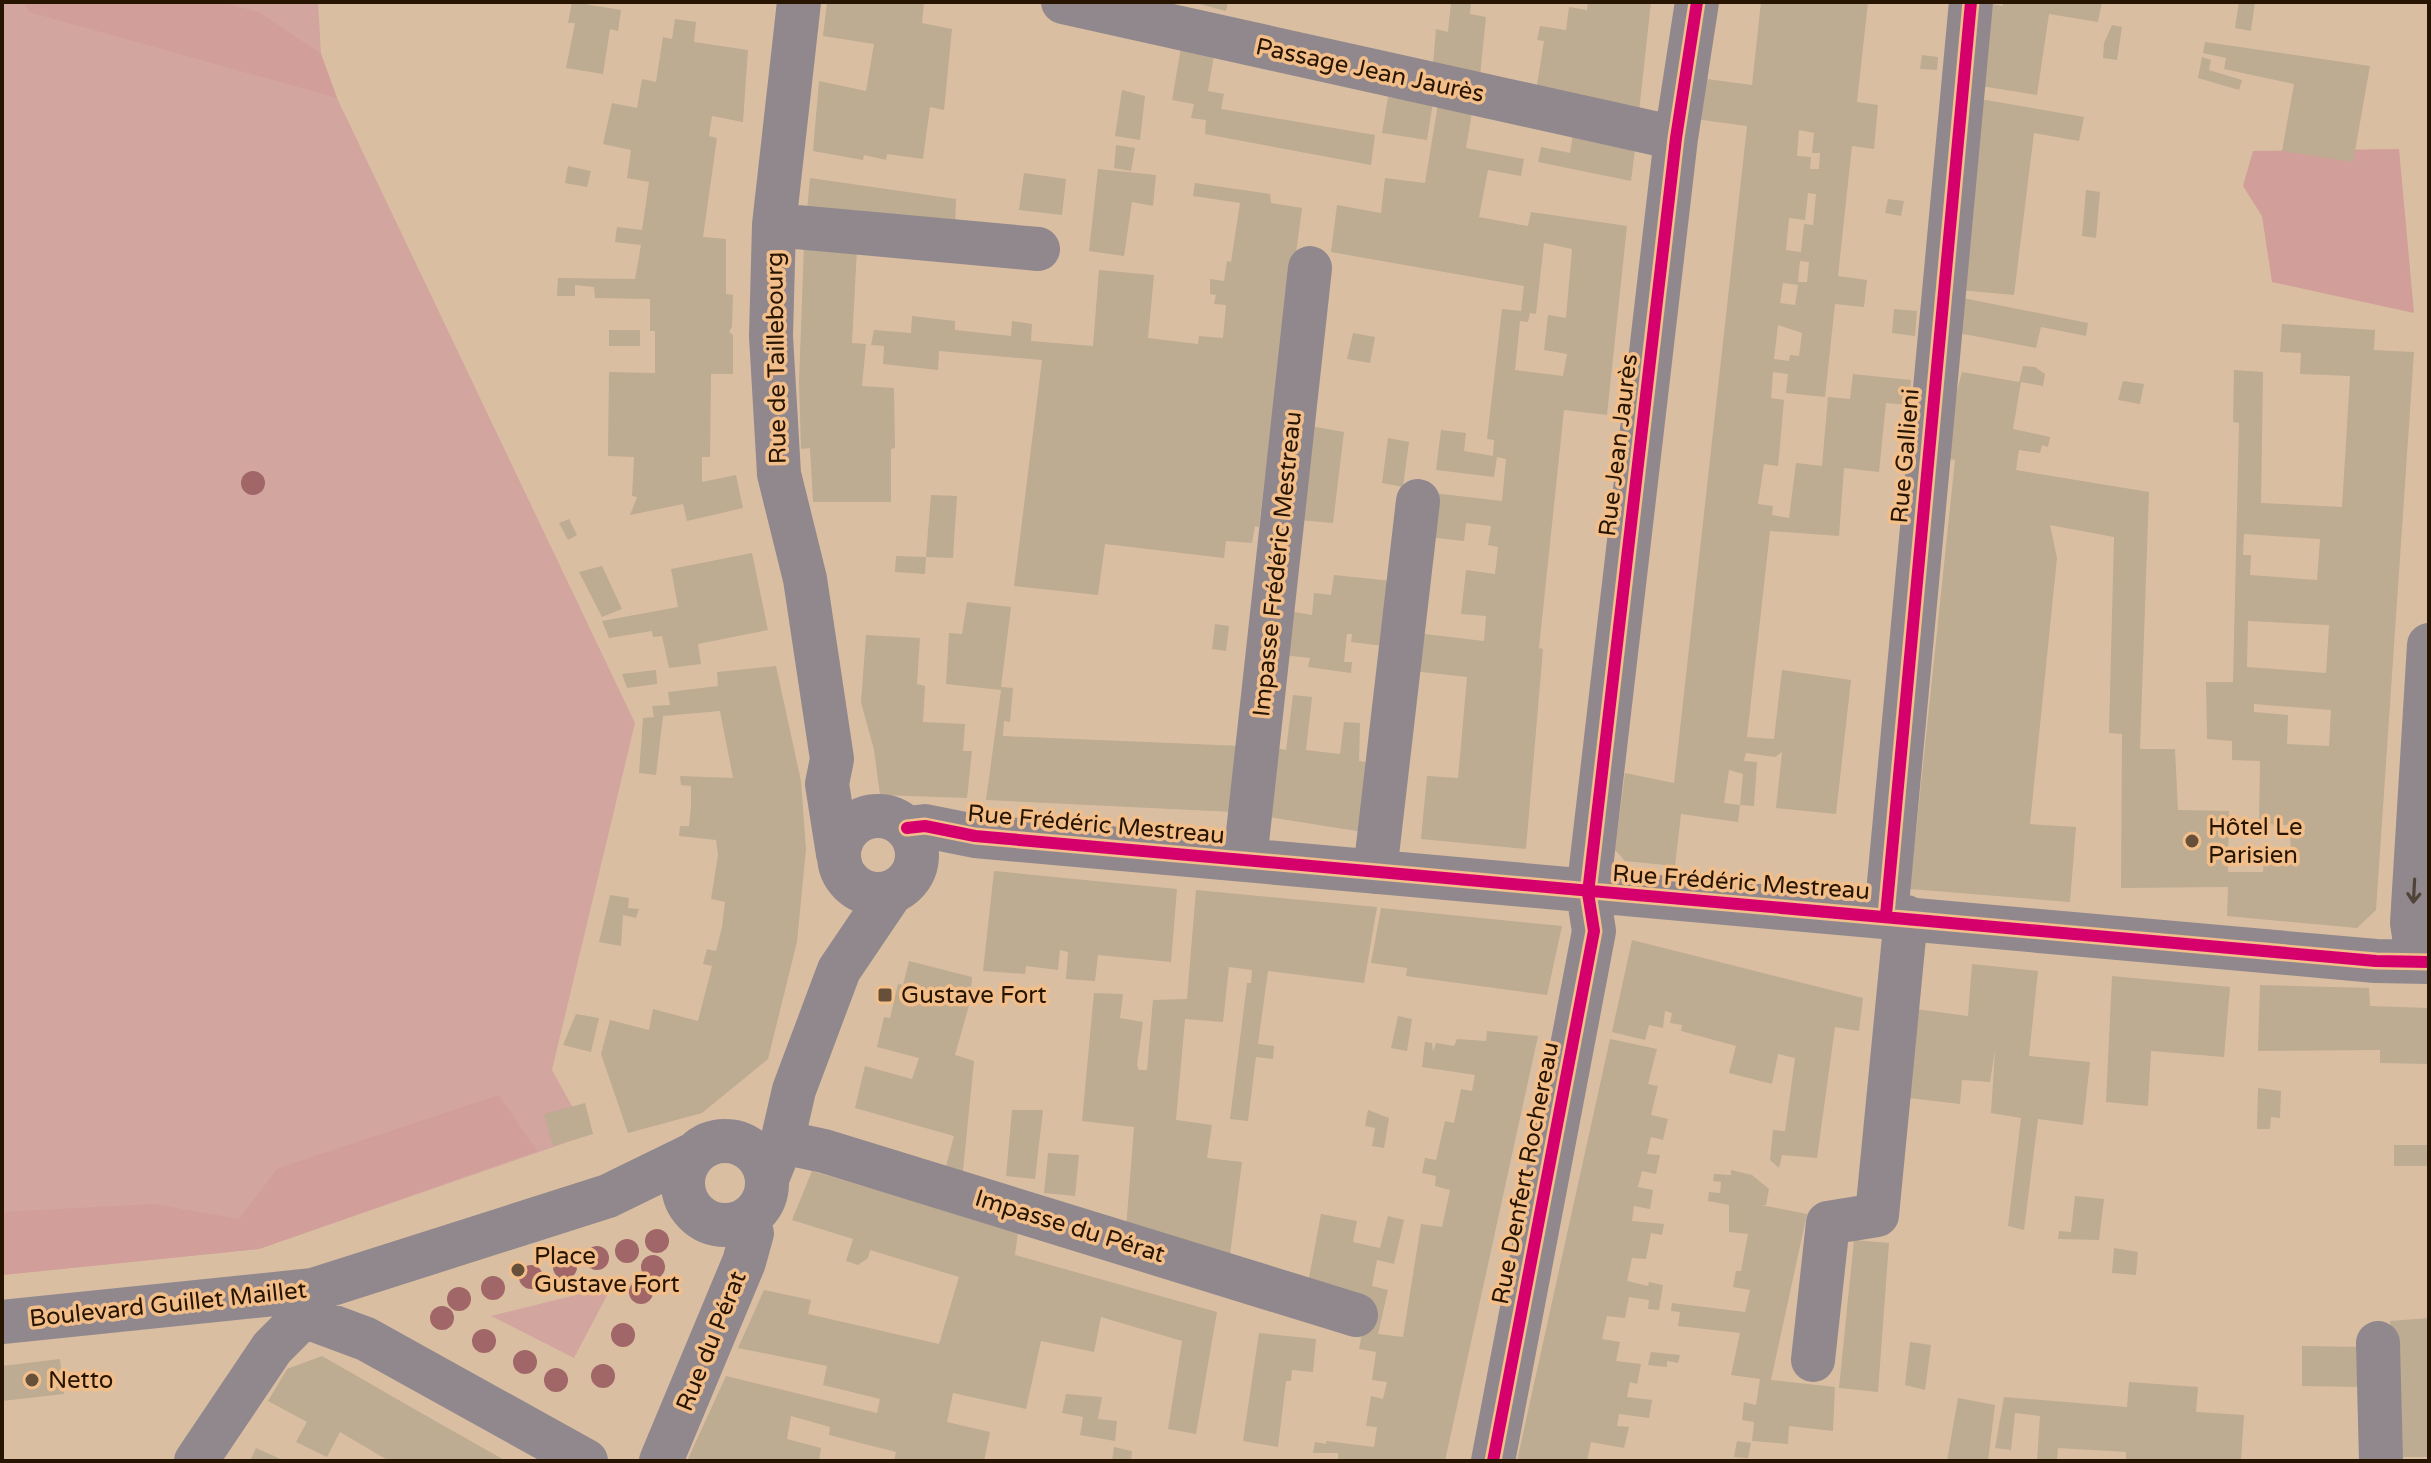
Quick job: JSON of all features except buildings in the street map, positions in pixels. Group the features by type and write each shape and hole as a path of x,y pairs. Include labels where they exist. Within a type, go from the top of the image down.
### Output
{"street":[{"name":"Rue de Taillebourg","path":"799,2 774,225 771,336 779,474 805,579 832,759 827,784 839,861"},
{"name":"Passage Jean Jaurès","path":"1063,2 1676,138"},
{"name":"Rue Jean Jaurès","path":"1588,893 1676,138 1697,2"},
{"name":"Rue Gallieni","path":"1813,1360 1828,1223 1877,1215 1896,916 1971,2"},
{"path":"774,225 1038,249"},
{"name":"Impasse Frédéric Mestreau","path":"1245,860 1310,268"},
{"path":"1375,872 1418,501"},
{"path":"2424,962 2412,923 2429,645"},
{"name":"Rue de Taillebourg","path":"832,759 845,774 855,794 894,822"},
{"path":"794,1090 707,1148 684,1170 682,1187 687,1203 697,1215 712,1224 729,1225 745,1221 757,1210 765,1196 794,1090 839,970 918,857 916,842 894,822 864,818 851,826 842,838 839,861 839,970"},
{"name":"Rue Frédéric Mestreau","path":"894,822 963,834 1588,893 1896,916 2424,962"},
{"name":"Rue Frédéric Mestreau","path":"903,882 963,834"},
{"path":"839,861 848,882 861,891 876,895 903,882"},
{"name":"Rue Denfert Rochereau","path":"1493,1461 1594,931 1588,893"},
{"path":"707,1148 738,1142 752,1150 762,1163 775,1160"},
{"name":"Boulevard Guillet Maillet","path":"2,1322 308,1303 608,1196 707,1148"},
{"name":"Impasse du Pérat","path":"775,1160 824,1151 1356,1315"},
{"name":"Boulevard Guillet Maillet","path":"608,1196 656,1196 687,1203"},
{"name":"Rue du Pérat","path":"661,1461 744,1262 752,1233 745,1221"},
{"path":"196,1461 272,1348 308,1303 366,1339 586,1461"},
{"path":"2378,1343 2381,1461"}],"shaded area":[{"path":"2,2 318,2 321,54 337,98 635,723 552,1070 588,1135 259,1249 2,1275"},
{"path":"25,2 219,2 259,12 321,54 337,98 29,12"},
{"path":"2399,149 2414,313 2272,282 2262,216 2243,186 2253,151"},
{"path":"499,1095 537,1151 259,1249 2,1275 2,1212 154,1204 239,1219 278,1168"},
{"path":"612,1286 574,1358 491,1316"}],"cycle path":[{"path":"1493,1461 1594,931 1588,893 1676,138 1697,2"},
{"path":"1886,915 1971,2"},
{"path":"907,828 925,826 975,836 2376,961 2429,962"}],"place":[{"name":"Hôtel Le Parisien","path":"2192,841"},
{"name":"Gustave Fort","path":"885,995"},
{"name":"Place Gustave Fort","path":"518,1270"},
{"name":"Netto","path":"32,1380"}]}
